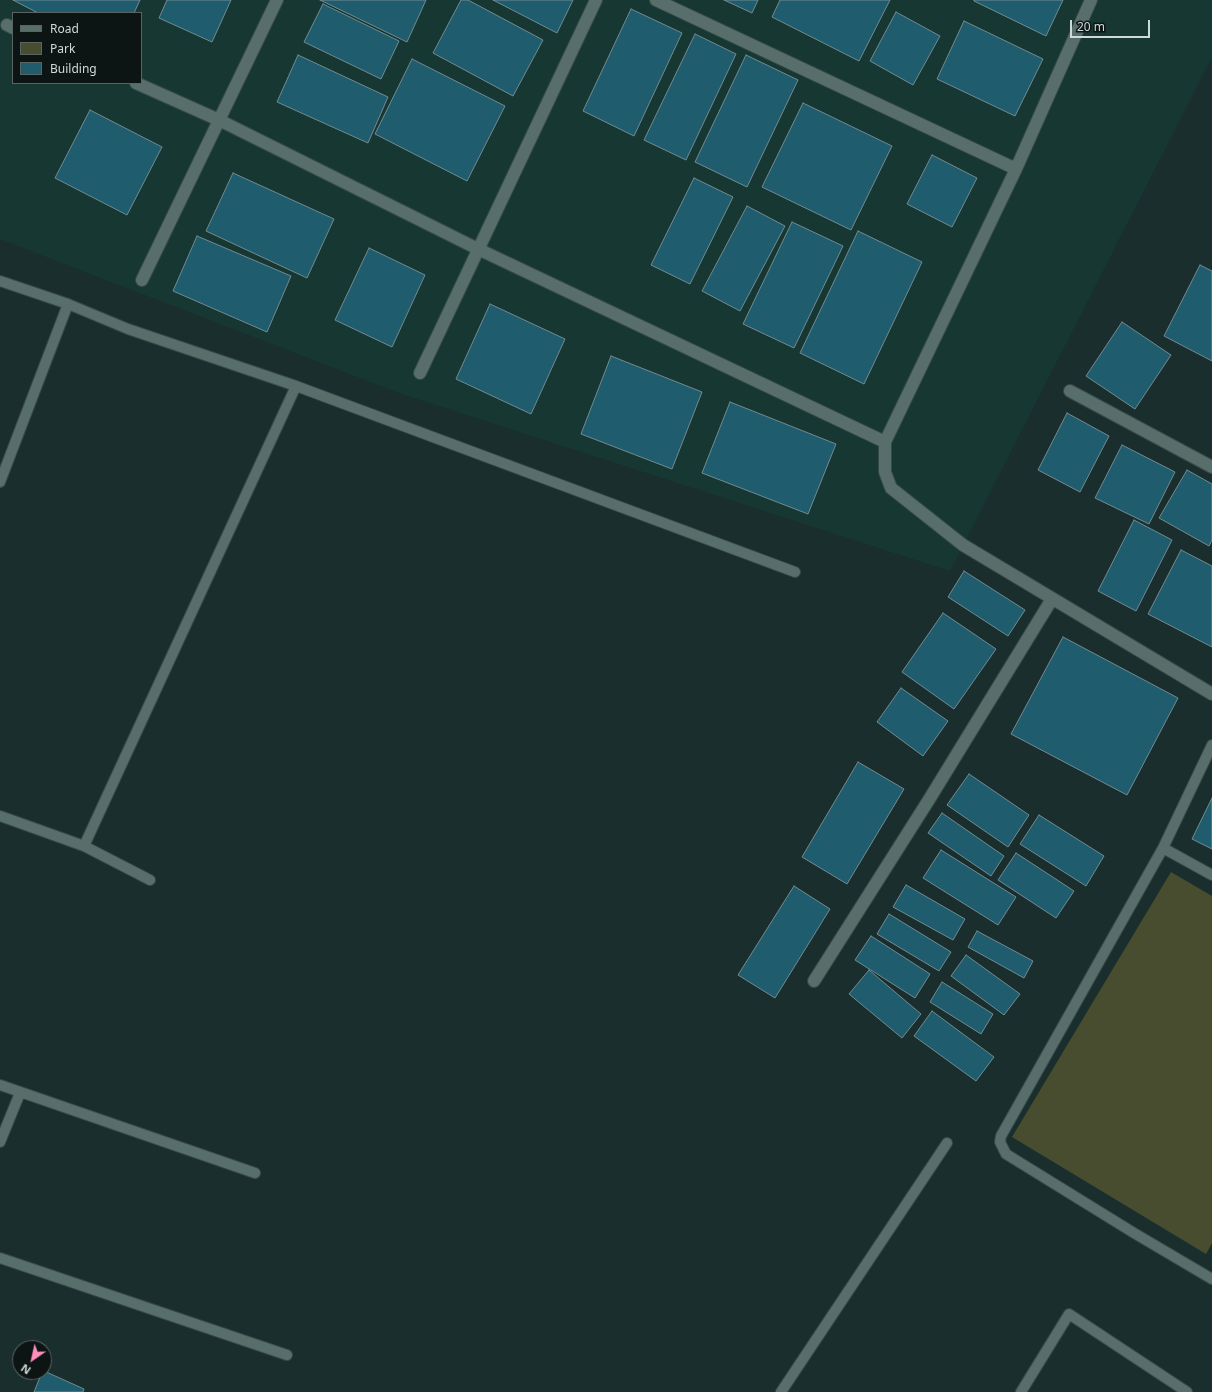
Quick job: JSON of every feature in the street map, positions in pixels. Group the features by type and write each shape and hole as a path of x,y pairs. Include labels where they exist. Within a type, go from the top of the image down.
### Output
{"street":[{"path":"142,280 277,0"},
{"path":"420,373 596,0"},
{"path":"656,0 1016,169"},
{"path":"1092,0 1016,169 885,442 885,472 891,488 964,545 1212,694"},
{"path":"138,84 219,120 478,249 885,442"},
{"path":"1070,391 1212,467"},
{"path":"814,981 934,791 1052,599"}],"lane":[{"path":"0,281 68,304 128,329 296,386 795,572"},
{"path":"0,482 68,304"},
{"path":"84,846 296,386"},
{"path":"1212,745 1163,848 1001,1136 1000,1142 1006,1154 1212,1279"},
{"path":"0,816 84,846 150,880"},
{"path":"1163,848 1212,875"},
{"path":"0,1085 255,1173"},
{"path":"0,1142 20,1093"},
{"path":"781,1392 947,1143"},
{"path":"0,1258 287,1355"},
{"path":"1021,1392 1069,1314 1187,1392"}],"shaded area":[{"path":"0,0 1212,0 1212,57 950,571 399,393 0,239"}],"green space":[{"path":"1171,872 1212,896 1212,1243 1206,1254 1012,1137"}],"building":[{"path":"13,0 140,0 134,12 36,12"},
{"path":"167,0 231,0 212,42 159,18"},
{"path":"320,0 426,0 407,42"},
{"path":"461,0 468,0 543,40 513,96 433,53"},
{"path":"493,0 573,0 557,33"},
{"path":"724,0 758,0 752,13"},
{"path":"780,0 890,0 859,61 772,17"},
{"path":"974,0 1063,0 1046,36"},
{"path":"323,4 399,41 381,79 304,42"},
{"path":"631,9 682,33 634,136 583,111"},
{"path":"896,12 940,36 913,85 870,61"},
{"path":"964,21 1043,59 1015,116 937,79"},
{"path":"695,34 736,54 686,160 644,140"},
{"path":"298,55 388,97 368,143 277,102"},
{"path":"746,55 798,80 747,187 695,162"},
{"path":"412,59 505,106 467,181 375,134"},
{"path":"803,103 892,146 851,230 762,187"},
{"path":"90,110 162,147 127,215 55,178"},
{"path":"932,155 977,178 952,227 907,204"},
{"path":"233,173 334,219 307,278 206,231"},
{"path":"694,178 733,197 690,284 651,265"},
{"path":"747,206 785,226 740,311 702,291"},
{"path":"792,222 843,246 794,348 743,324"},
{"path":"858,231 922,262 864,384 800,353"},
{"path":"197,236 291,276 267,332 173,291"},
{"path":"369,248 425,275 392,347 335,320"},
{"path":"1200,265 1212,271 1212,361 1164,336"},
{"path":"490,304 565,339 531,414 456,379"},
{"path":"1122,322 1171,355 1135,409 1086,376"},
{"path":"611,356 702,392 672,469 581,434"},
{"path":"730,402 836,444 808,514 702,473"},
{"path":"1067,413 1109,436 1080,492 1038,470"},
{"path":"1122,445 1175,472 1149,524 1095,498"},
{"path":"1187,470 1212,484 1212,540 1209,546 1159,518"},
{"path":"1134,520 1172,540 1136,611 1098,591"},
{"path":"1181,550 1212,566 1212,647 1148,614"},
{"path":"964,571 1025,610 1008,636 948,597"},
{"path":"943,613 996,649 954,709 902,672"},
{"path":"1063,637 1178,698 1127,795 1011,734"},
{"path":"901,688 948,721 923,756 877,722"},
{"path":"858,762 904,789 847,884 802,857"},
{"path":"969,774 1029,815 1008,847 947,805"},
{"path":"1212,798 1212,849 1192,839"},
{"path":"942,813 1004,856 991,876 928,833"},
{"path":"1039,815 1104,856 1086,886 1020,844"},
{"path":"941,850 1016,897 998,925 923,878"},
{"path":"1016,853 1074,891 1056,918 998,880"},
{"path":"906,885 965,919 953,940 893,907"},
{"path":"794,886 830,909 775,998 738,975"},
{"path":"889,914 951,952 939,971 877,934"},
{"path":"977,931 1033,961 1024,978 968,947"},
{"path":"871,936 930,974 915,998 855,960"},
{"path":"966,955 1020,994 1004,1015 951,976"},
{"path":"869,970 921,1014 902,1038 849,994"},
{"path":"942,982 993,1014 981,1034 930,1002"},
{"path":"932,1011 994,1057 976,1081 914,1036"},
{"path":"52,1375 84,1389 83,1392 34,1392 39,1380 52,1380"}]}
